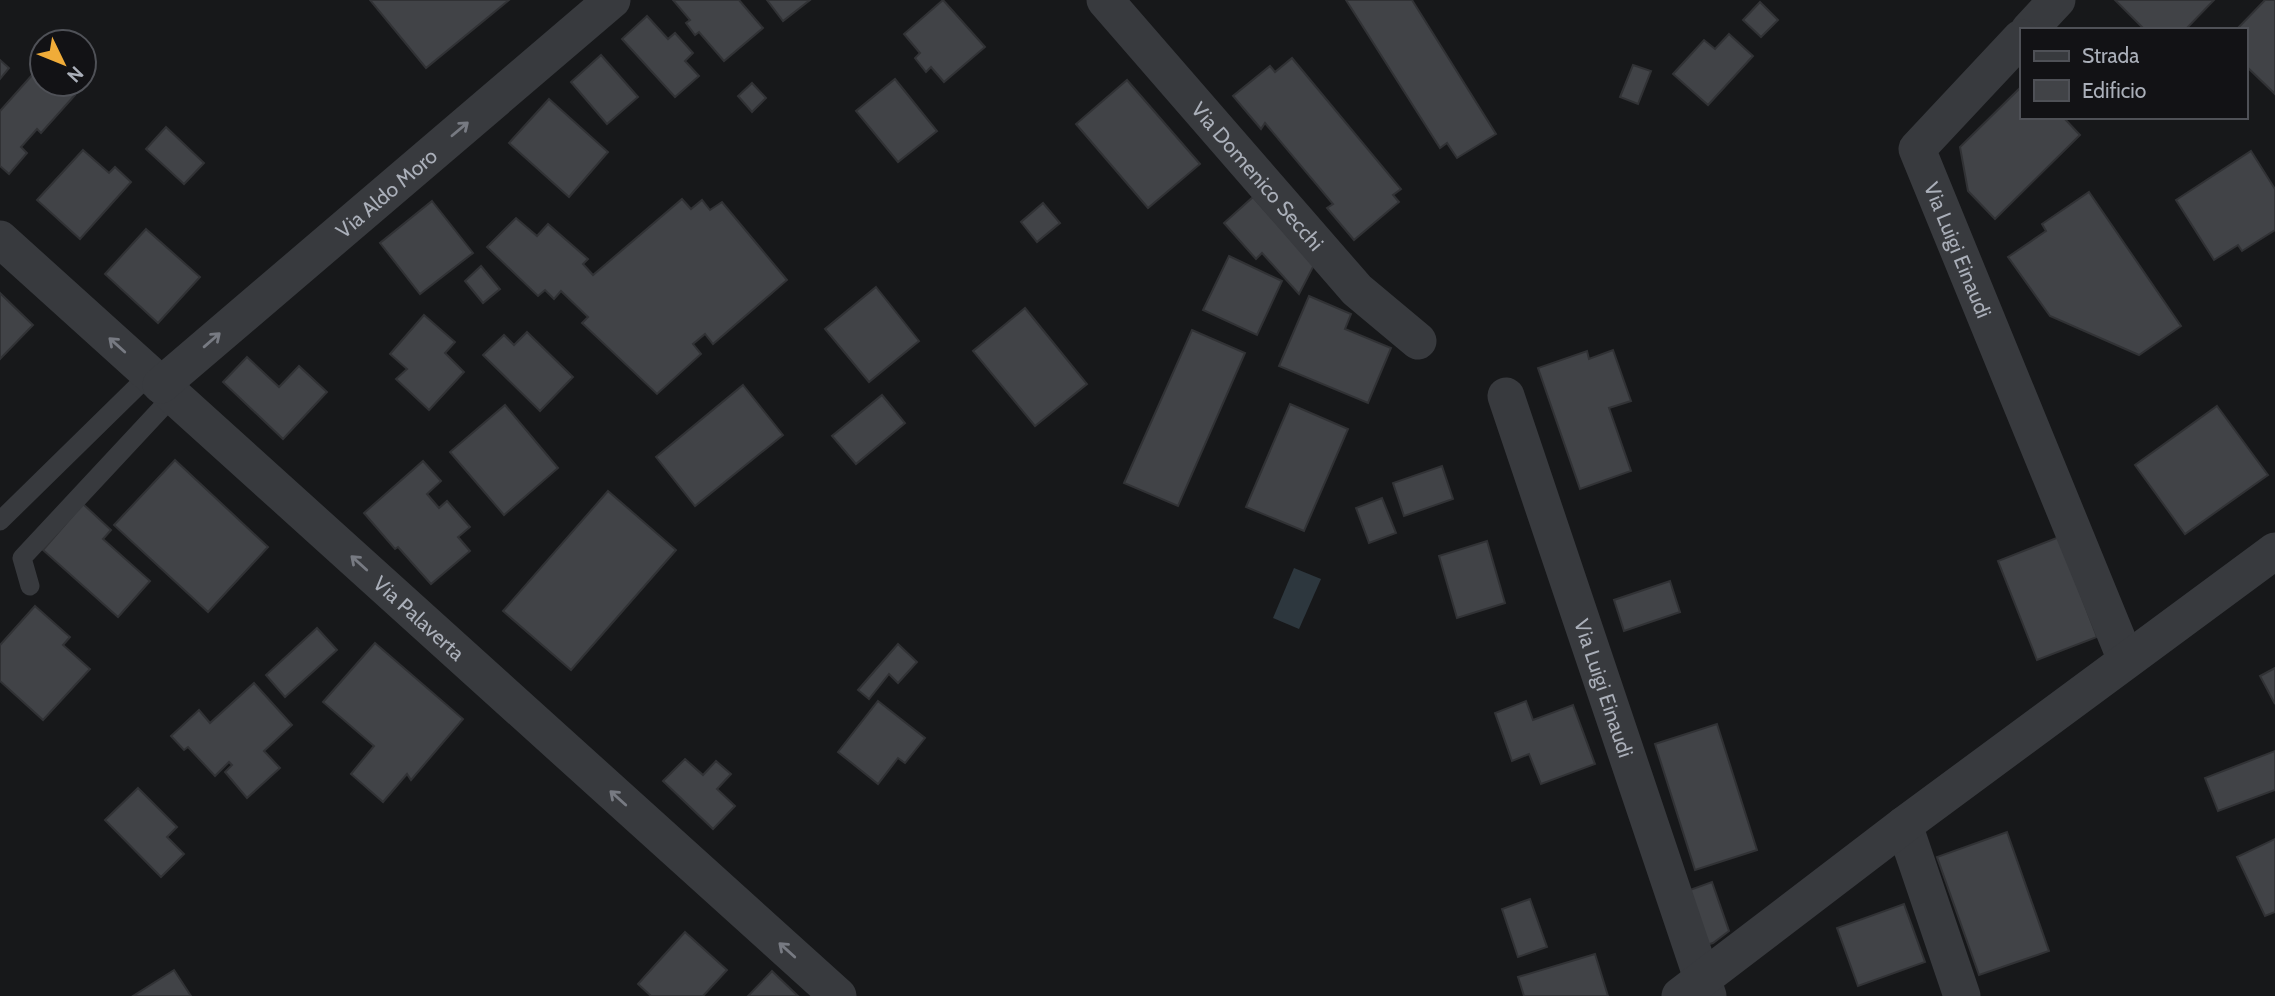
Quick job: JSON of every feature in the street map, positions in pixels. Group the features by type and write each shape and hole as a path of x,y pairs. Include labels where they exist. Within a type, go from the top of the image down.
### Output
{"street":[{"name":"Via Aldo Moro","path":"161,385 612,0"},
{"name":"Via Domenico Secchi","path":"1105,0 1357,290 1418,341"},
{"name":"Via Luigi Einaudi","path":"2020,43 1917,149 2126,660"},
{"name":"Via Palaverta","path":"0,239 838,996"},
{"name":"Via Luigi Einaudi","path":"1506,396 1697,990 1903,825 2275,551"},
{"path":"1903,825 1962,996"}],"lane":[{"path":"0,521 161,385"},
{"path":"30,586 22,558 161,385"}],"shaded area":[{"path":"1294,568 1321,579 1299,629 1273,618"}],"building":[{"path":"370,0 509,0 426,68"},
{"path":"673,0 739,0 763,28 724,61 699,32 695,35 686,23 690,20"},
{"path":"767,0 810,0 783,21"},
{"path":"943,0 985,47 944,82 931,67 926,72 915,58 920,53 904,34"},
{"path":"1346,0 1412,0 1496,134 1457,158 1447,143 1440,148"},
{"path":"2115,0 2214,0 2187,28 2143,28"},
{"path":"2265,0 2275,0 2275,94 2247,67 2247,28 2238,28"},
{"path":"1760,2 1778,20 1761,37 1743,20"},
{"path":"647,16 668,39 675,33 693,53 685,61 699,76 675,97 622,39"},
{"path":"1729,34 1753,56 1708,105 1673,74 1704,40 1715,49"},
{"path":"601,55 638,97 607,124 571,82"},
{"path":"1292,58 1401,189 1393,195 1399,202 1354,240 1327,208 1333,204 1265,123 1261,129 1233,96 1270,66 1275,72"},
{"path":"0,60 9,68 0,79"},
{"path":"1633,65 1651,71 1638,104 1620,97"},
{"path":"895,79 937,131 898,162 856,111"},
{"path":"28,80 28,98 72,98 41,133 37,129 21,147 27,153 9,174 0,166 0,111"},
{"path":"1127,80 1200,164 1148,208 1076,124"},
{"path":"752,83 766,98 752,112 738,96"},
{"path":"2020,88 2020,119 2065,119 2080,135 1995,219 1968,191 1960,147"},
{"path":"549,99 608,152 569,197 509,143"},
{"path":"166,127 204,163 184,184 146,149"},
{"path":"83,150 109,173 115,167 131,182 80,239 37,200"},
{"path":"2251,151 2275,189 2275,230 2242,251 2238,245 2214,260 2176,200"},
{"path":"2089,192 2181,326 2139,355 2050,316 2008,257 2046,231 2042,224"},
{"path":"1253,197 1314,265 1299,294 1262,253 1256,259 1224,223"},
{"path":"682,199 691,209 702,200 710,210 722,202 787,280 713,344 705,334 693,344 701,354 657,394 582,323 588,317 561,291 554,299 545,290 538,296 487,247 516,218 537,236 548,224 588,259 583,264 593,275"},
{"path":"432,201 473,253 420,294 380,243"},
{"path":"1043,203 1060,223 1037,242 1021,222"},
{"path":"146,229 200,277 158,323 105,274"},
{"path":"1229,256 1282,281 1257,335 1203,310"},
{"path":"481,266 500,289 483,303 465,281"},
{"path":"876,287 919,341 869,382 825,329"},
{"path":"0,293 33,325 0,359"},
{"path":"1309,296 1351,314 1345,329 1391,348 1368,403 1279,366"},
{"path":"1025,308 1087,384 1035,426 973,351"},
{"path":"424,315 455,342 445,353 464,372 429,410 396,379 407,369 390,354"},
{"path":"1192,330 1245,353 1178,506 1124,483"},
{"path":"527,332 573,377 540,411 483,355 504,335 514,345"},
{"path":"1613,350 1631,401 1609,408 1631,471 1580,489 1538,368 1587,351 1589,359"},
{"path":"247,357 279,387 299,366 327,392 283,439 223,382"},
{"path":"743,385 783,435 695,506 656,457"},
{"path":"882,395 905,423 856,464 832,436"},
{"path":"1290,404 1348,429 1304,531 1246,507"},
{"path":"505,405 558,468 504,515 450,452"},
{"path":"2217,406 2268,475 2185,534 2135,465"},
{"path":"175,460 268,547 208,612 114,525"},
{"path":"423,461 441,481 427,494 439,508 447,501 470,527 458,537 470,551 431,584 398,547 395,549 364,513"},
{"path":"1442,466 1453,499 1404,516 1393,483"},
{"path":"608,491 676,550 571,670 503,611"},
{"path":"1382,498 1396,533 1369,543 1356,508"},
{"path":"83,504 111,530 103,539 150,581 118,617 43,550"},
{"path":"2059,537 2097,637 2037,660 1998,561"},
{"path":"1487,541 1505,603 1457,618 1439,556"},
{"path":"1670,581 1680,612 1624,631 1614,600"},
{"path":"35,606 70,637 63,645 90,669 43,720 0,681 0,645"},
{"path":"317,628 337,650 285,697 266,675"},
{"path":"375,643 463,719 411,780 407,774 383,802 351,774 374,746 323,702"},
{"path":"898,644 917,662 898,683 889,674 869,699 858,690"},
{"path":"2275,668 2275,704 2260,676"},
{"path":"254,683 292,725 264,751 280,768 247,798 225,772 232,765 229,762 215,776 188,747 184,750 171,736 199,710 210,723"},
{"path":"878,701 925,738 905,763 898,758 878,784 838,752"},
{"path":"1526,701 1533,720 1573,705 1595,764 1541,784 1529,754 1512,761 1495,713"},
{"path":"1717,724 1757,850 1695,870 1655,744"},
{"path":"2275,751 2275,790 2218,811 2205,778"},
{"path":"685,759 703,775 716,761 731,774 717,789 735,806 713,829 663,781"},
{"path":"138,788 177,827 167,837 184,854 161,877 105,820"},
{"path":"2007,832 2049,951 1979,975 1937,857"},
{"path":"2275,839 2275,912 2265,916 2237,857"},
{"path":"1712,882 1729,931 1706,945 1687,891"},
{"path":"1530,899 1547,947 1518,957 1502,909"},
{"path":"1904,904 1925,962 1858,986 1837,928"},
{"path":"685,932 727,970 703,996 651,996 638,984"},
{"path":"1595,954 1608,996 1524,996 1518,977"},
{"path":"174,970 191,996 133,996"},
{"path":"772,971 798,996 748,996"}]}
